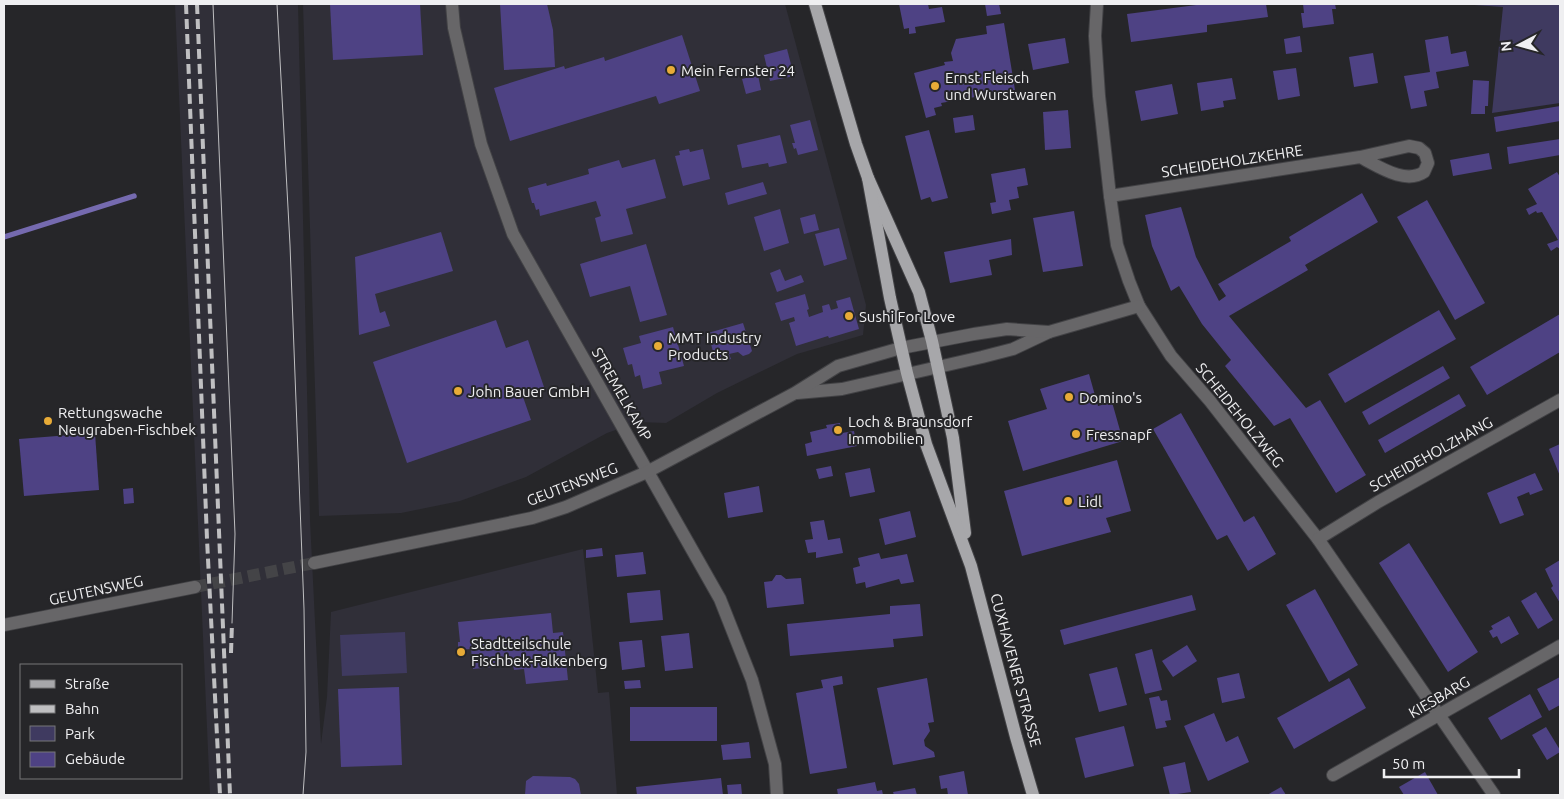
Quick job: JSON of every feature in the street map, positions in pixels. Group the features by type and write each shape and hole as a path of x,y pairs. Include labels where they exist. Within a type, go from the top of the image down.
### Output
{"main road":[{"name":"CUXHAVENER STRASSE","path":"815,4 868,178 919,292 938,366 953,438 967,553"},
{"name":"CUXHAVENER STRASSE","path":"868,178 890,298 907,373 926,444 967,553 1033,795"}],"street":[{"name":"STREMELKAMP","path":"452,4 454,28 481,144 513,234 720,599 752,680 775,764 777,795"},
{"name":"SCHEIDEHOLZWEG","path":"1097,4 1095,36 1098,96 1110,196 1118,245 1139,306 1171,356 1210,401 1318,539 1494,795"},
{"name":"SCHEIDEHOLZKEHRE","path":"1110,196 1360,157 1402,147 1414,147 1423,150 1428,162 1424,172 1410,177 1399,175 1360,157"},
{"path":"1049,332 1139,306"},
{"name":"GEUTENSWEG","path":"314,563 532,518 566,507 647,472 795,393 838,366 932,341 1008,329 1049,332"},
{"name":"GEUTENSWEG","path":"795,393 842,389 1013,349 1049,332"},
{"name":"SCHEIDEHOLZHANG","path":"1318,539 1378,502 1560,400"},
{"name":"GEUTENSWEG","path":"4,625 195,587"},
{"name":"KIESBARG","path":"1333,775 1560,646"}],"shaded area":[{"path":"175,4 298,4 310,520 321,744 327,697 331,612 583,549 598,693 609,692 617,795 210,795"},
{"path":"303,4 785,4 866,305 863,335 797,354 717,393 666,423 639,422 607,433 526,477 460,501 401,513 319,516"}],"green space":[{"path":"1460,4 1560,4 1560,103 1492,113 1503,7"},
{"path":"405,632 407,673 342,676 340,635"}],"building":[{"path":"330,4 420,4 423,55 333,60"},
{"path":"500,4 547,4 553,30 555,67 504,70"},
{"path":"899,4 928,4 929,9 942,7 945,22 915,27 916,33 909,34 909,28 904,29"},
{"path":"985,4 999,4 1001,14 987,16"},
{"path":"1204,4 1266,4 1268,17 1207,25 1207,32 1131,42 1127,14"},
{"path":"1303,4 1335,4 1336,9 1332,9 1334,24 1303,28 1301,13 1304,13"},
{"path":"1004,23 1015,90 941,103 942,106 934,108 936,115 926,118 914,73 945,65 944,62 953,61 951,53 956,39 987,34 986,26"},
{"path":"682,35 700,91 659,104 656,96 510,141 494,88 564,66 565,69 604,57 605,61"},
{"path":"1300,36 1302,52 1286,54 1284,39"},
{"path":"1448,36 1451,54 1466,51 1469,66 1436,72 1439,88 1424,91 1427,106 1411,109 1404,76 1430,72 1425,40"},
{"path":"1065,38 1069,63 1033,70 1028,44"},
{"path":"787,49 794,76 770,81 764,55"},
{"path":"1373,53 1378,83 1354,87 1349,57"},
{"path":"1296,68 1300,96 1278,100 1273,71"},
{"path":"758,75 761,90 746,94 742,79"},
{"path":"1232,78 1236,99 1223,101 1224,107 1201,111 1197,83"},
{"path":"1473,80 1489,81 1488,106 1485,106 1485,114 1471,114"},
{"path":"1172,84 1178,114 1141,121 1135,91"},
{"path":"1560,106 1560,121 1496,132 1494,117"},
{"path":"1068,110 1071,148 1045,150 1043,112"},
{"path":"973,115 975,130 955,133 953,118"},
{"path":"810,120 818,150 798,155 792,143 795,143 790,125"},
{"path":"929,130 948,198 932,202 930,197 921,200 905,136"},
{"path":"780,135 787,163 769,167 768,163 742,168 737,145"},
{"path":"1560,139 1560,155 1509,164 1507,147"},
{"path":"689,149 690,152 703,149 710,179 683,186 675,156 680,155 679,151"},
{"path":"1489,153 1492,169 1453,176 1450,160"},
{"path":"655,159 666,198 626,209 633,234 601,242 595,218 601,216 596,201 540,216 539,209 536,210 534,203 532,203 528,188 546,183 547,186 589,174 588,169 619,160 622,168"},
{"path":"1025,168 1028,185 1017,187 1019,198 1009,200 1011,210 992,214 990,203 996,202 991,174"},
{"path":"1557,172 1560,177 1560,249 1557,247 1551,251 1547,244 1558,240 1542,212 1537,213 1536,211 1529,215 1526,209 1537,204 1528,189"},
{"path":"763,182 767,194 728,205 725,193"},
{"path":"1362,193 1378,222 1305,265 1308,270 1229,316 1306,408 1320,400 1366,475 1336,493 1290,418 1274,426 1225,366 1231,360 1202,324 1179,286 1171,291 1152,246 1145,215 1181,207 1196,257 1219,301 1226,296 1218,284 1291,241 1289,237"},
{"path":"1427,200 1485,303 1455,320 1397,217"},
{"path":"780,209 789,243 764,251 754,217"},
{"path":"1074,211 1083,266 1043,272 1033,218"},
{"path":"815,214 819,230 804,234 800,218"},
{"path":"839,228 847,259 824,266 815,234"},
{"path":"441,232 453,271 375,294 380,313 385,311 390,326 359,335 355,257"},
{"path":"1011,239 1012,255 989,260 992,275 950,283 944,252"},
{"path":"646,244 667,315 640,322 630,286 590,297 580,264"},
{"path":"780,269 785,281 801,275 804,282 777,292 770,273"},
{"path":"805,294 809,317 823,312 822,306 829,304 831,310 838,308 836,301 850,297 859,329 796,346 789,323 795,321 794,317 781,321 775,303"},
{"path":"1439,310 1456,339 1345,403 1328,374"},
{"path":"1560,314 1560,352 1487,395 1470,367"},
{"name":"John Bauer GmbH","path":"496,320 506,348 528,340 544,387 522,394 531,420 407,463 373,362"},
{"path":"743,323 752,351 743,356 738,352 729,354 731,359 724,361 723,357 715,359 708,333"},
{"path":"673,327 684,366 659,372 662,384 643,389 640,375 635,377 632,364 628,365 623,348 641,343 639,336"},
{"path":"1443,366 1450,378 1369,425 1362,412"},
{"path":"1089,374 1098,406 1112,402 1123,441 1023,471 1008,421 1047,409 1040,389"},
{"path":"1459,394 1466,406 1385,453 1378,440"},
{"path":"1181,413 1244,522 1254,516 1276,554 1248,571 1227,535 1217,540 1153,429"},
{"path":"840,423 842,433 854,431 857,446 807,456 805,444 812,442 810,432 827,428 826,425"},
{"path":"95,433 99,490 24,496 19,439"},
{"path":"1560,444 1560,476 1549,449"},
{"name":"Lidl","path":"1117,460 1131,511 1106,518 1111,532 1022,556 1004,491"},
{"path":"831,466 833,476 819,479 816,469"},
{"path":"870,468 875,492 850,497 845,473"},
{"path":"1535,473 1543,490 1530,495 1529,492 1517,497 1524,515 1500,524 1487,493"},
{"path":"759,486 763,512 728,518 724,493"},
{"path":"133,488 134,503 124,504 123,489"},
{"path":"910,511 916,537 885,545 879,519"},
{"path":"824,520 828,540 840,538 843,553 816,558 816,552 808,553 805,540 813,539 810,522"},
{"path":"1409,543 1478,652 1448,672 1379,563"},
{"path":"602,548 603,556 586,558 586,550"},
{"path":"643,552 646,574 617,577 615,555"},
{"path":"879,553 881,559 907,554 914,582 901,584 899,579 866,588 865,582 856,584 853,568 860,566 858,558"},
{"path":"1560,560 1560,603 1551,588 1553,586 1545,569"},
{"path":"776,575 781,575 786,579 801,578 804,604 767,608 764,582 772,581"},
{"path":"1315,589 1358,665 1329,682 1286,605"},
{"path":"660,590 663,620 630,623 627,593"},
{"path":"1536,592 1553,620 1538,629 1521,601"},
{"path":"1192,595 1196,610 1064,645 1060,630"},
{"path":"920,604 923,636 893,639 894,647 790,656 787,624 890,614 890,606"},
{"path":"551,613 553,633 563,632 568,680 526,684 524,669 514,670 513,665 473,669 471,649 458,650 458,642 460,642 458,622"},
{"path":"1509,616 1519,634 1501,644 1497,636 1493,638 1489,631 1493,629 1491,626"},
{"path":"689,633 693,668 665,671 661,636"},
{"path":"642,640 645,667 622,670 619,642"},
{"path":"1187,645 1197,661 1173,677 1162,661"},
{"path":"1152,649 1162,690 1145,694 1135,654"},
{"path":"1117,667 1127,705 1099,712 1089,674"},
{"path":"1239,673 1245,698 1222,703 1217,678"},
{"path":"842,676 843,684 833,686 847,768 810,774 796,693 823,688 821,680"},
{"path":"1560,677 1560,705 1549,711 1537,689"},
{"path":"927,678 934,722 928,723 930,731 924,740 925,746 934,752 935,757 893,765 877,688"},
{"path":"1349,678 1366,708 1294,749 1277,718"},
{"path":"640,680 641,688 625,689 624,681"},
{"path":"399,687 402,765 341,767 338,689"},
{"path":"1530,694 1542,717 1501,740 1488,718"},
{"path":"1159,696 1161,701 1167,700 1171,720 1165,721 1167,727 1156,729 1149,698"},
{"path":"630,707 717,707 717,741 630,741"},
{"path":"1214,713 1226,742 1238,736 1249,762 1208,781 1184,726"},
{"path":"1124,726 1134,766 1085,778 1075,738"},
{"path":"1546,727 1560,750 1560,752 1547,760 1532,735"},
{"path":"749,742 751,758 723,760 721,745"},
{"path":"1185,762 1191,792 1170,795 1163,767"},
{"path":"964,771 968,795 948,795 947,788 941,789 939,776"},
{"path":"1425,772 1438,795 1404,795 1399,787"},
{"path":"533,776 570,777 579,784 581,795 525,795 526,781"},
{"path":"721,778 723,795 637,795 636,787"},
{"path":"875,782 877,791 882,790 883,795 838,795 837,789"},
{"path":"741,784 742,795 728,795 727,785"},
{"path":"1281,787 1286,795 1267,795"},
{"path":"915,788 917,795 894,795 893,792"}],"waterway":[{"path":"4,237 134,196"}],"tunnel":[{"path":"195,587 314,563"}],"tram line":[{"path":"213,4 235,534 232,623"},
{"path":"277,4 290,245 304,609 306,752 303,795"}],"railway":[{"path":"186,4 207,539 220,795"},
{"path":"197,4 230,795"},
{"path":"231,653 232,623"}],"place":[{"name":"Mein Fernster 24","path":"671,70"},
{"name":"Ernst Fleisch und Wurstwaren","path":"935,86"},
{"name":"Sushi For Love","path":"849,316"},
{"name":"MMT Industry Products","path":"658,346"},
{"name":"John Bauer GmbH","path":"458,391"},
{"name":"Domino's","path":"1069,397"},
{"name":"Rettungswache Neugraben-Fischbek","path":"48,421"},
{"name":"Loch & Braunsdorf Immobilien","path":"838,430"},
{"name":"Fressnapf","path":"1076,434"},
{"name":"Lidl","path":"1068,501"},
{"name":"Stadtteilschule Fischbek-Falkenberg","path":"461,652"}]}
